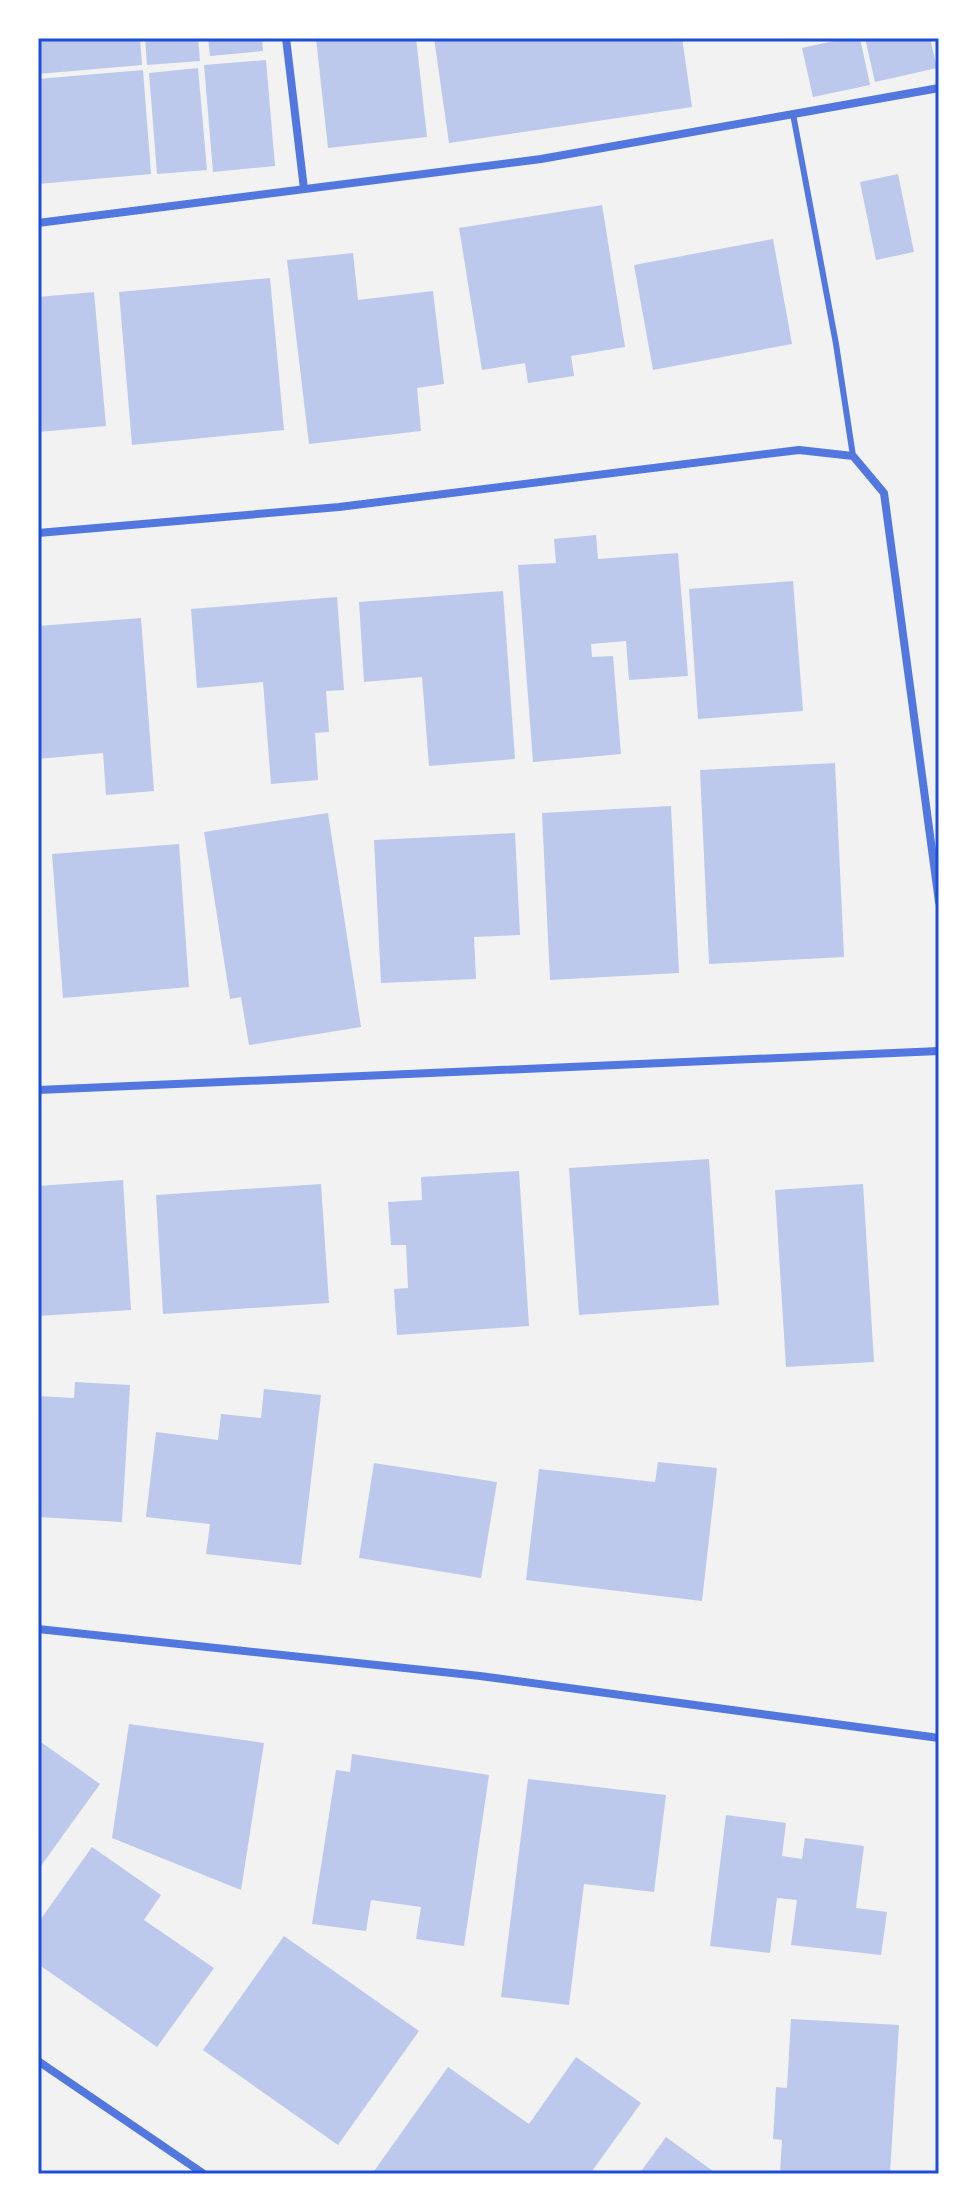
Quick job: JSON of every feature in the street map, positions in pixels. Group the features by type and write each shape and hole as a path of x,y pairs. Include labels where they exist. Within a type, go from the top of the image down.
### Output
{"street":[{"path":"286,38 304,189"},
{"path":"38,223 541,159 939,88"},
{"path":"38,533 339,507 799,450 853,456 884,493 939,902"},
{"path":"38,1090 939,1051"},
{"path":"38,1629 480,1676 939,1738"},
{"path":"38,2061 204,2174"}],"lane":[{"path":"793,114 836,344 853,456"}],"building":[{"path":"38,38 140,38 142,65 38,74"},
{"path":"145,38 198,38 200,61 147,65"},
{"path":"208,38 262,38 263,51 210,56"},
{"path":"316,38 416,38 427,137 328,148"},
{"path":"434,38 682,38 692,107 449,143"},
{"path":"860,38 870,85 813,97 802,48"},
{"path":"865,38 930,38 937,68 875,82"},
{"path":"266,60 275,166 213,172 204,65"},
{"path":"198,68 207,170 157,174 149,73"},
{"path":"143,70 151,174 38,184 38,79"},
{"path":"898,174 914,252 876,260 860,182"},
{"path":"602,205 625,347 571,356 574,376 528,383 525,363 482,370 459,228"},
{"path":"773,239 792,344 653,370 634,265"},
{"path":"353,253 358,300 433,291 444,384 417,388 421,431 309,444 287,260"},
{"path":"270,278 284,430 132,445 119,292"},
{"path":"94,292 106,426 38,432 38,297"},
{"path":"596,535 598,559 678,553 688,676 629,680 626,641 591,644 592,657 613,656 621,754 533,762 518,565 556,563 554,539"},
{"path":"793,581 803,711 698,719 689,589"},
{"path":"503,591 515,759 429,766 422,677 364,682 359,602"},
{"path":"337,597 344,690 326,691 329,732 315,733 318,780 271,784 263,682 197,688 191,609"},
{"path":"141,618 154,791 106,795 103,753 38,759 38,626"},
{"path":"835,763 844,957 709,964 700,770"},
{"path":"671,806 679,973 550,980 542,813"},
{"path":"328,813 361,1027 249,1045 241,997 230,999 204,832"},
{"path":"515,833 520,935 474,937 476,979 381,983 374,840"},
{"path":"179,844 189,987 63,998 52,854"},
{"path":"709,1159 719,1305 579,1315 569,1168"},
{"path":"519,1171 529,1326 397,1335 394,1289 408,1288 406,1245 391,1245 388,1202 422,1200 421,1177"},
{"path":"123,1180 131,1310 38,1316 38,1186"},
{"path":"321,1184 329,1303 163,1314 156,1195"},
{"path":"863,1184 874,1362 786,1367 775,1190"},
{"path":"75,1382 130,1385 122,1522 38,1517 38,1396 74,1398"},
{"path":"264,1389 321,1395 301,1565 206,1554 210,1524 146,1517 156,1432 218,1440 221,1414 261,1418"},
{"path":"658,1462 717,1468 702,1601 526,1580 539,1469 655,1482"},
{"path":"374,1463 497,1482 481,1578 359,1558"},
{"path":"129,1724 264,1743 241,1890 112,1838"},
{"path":"38,1740 100,1784 38,1870"},
{"path":"352,1754 489,1775 464,1946 416,1939 421,1907 371,1900 366,1931 312,1924 336,1770 350,1772"},
{"path":"528,1779 666,1795 654,1892 584,1884 569,2005 501,1997"},
{"path":"726,1815 786,1823 782,1856 802,1859 805,1838 864,1846 856,1908 887,1912 881,1955 791,1945 797,1900 777,1898 770,1953 710,1946"},
{"path":"92,1847 161,1895 144,1920 214,1968 157,2047 38,1964 38,1923"},
{"path":"284,1936 419,2031 338,2145 203,2050"},
{"path":"791,2019 899,2025 890,2174 780,2174 782,2140 773,2139 776,2087 787,2088"},
{"path":"576,2057 641,2103 590,2174 372,2174 448,2067 529,2124"},
{"path":"666,2137 717,2174 639,2174"}]}
